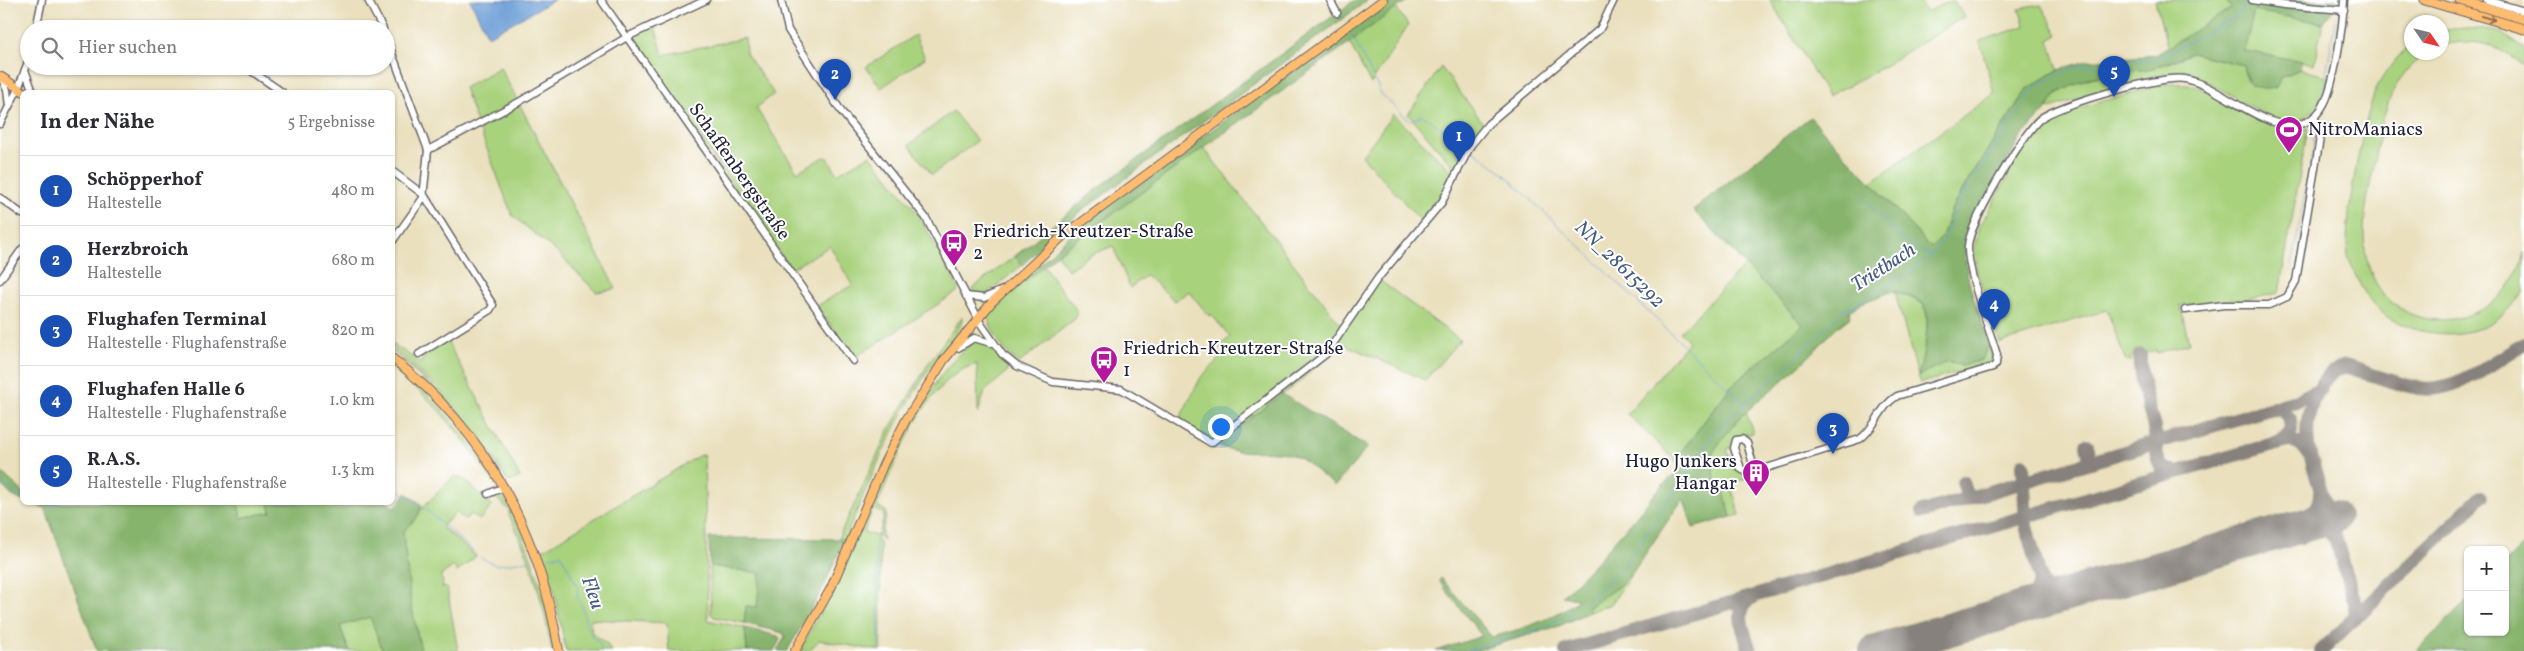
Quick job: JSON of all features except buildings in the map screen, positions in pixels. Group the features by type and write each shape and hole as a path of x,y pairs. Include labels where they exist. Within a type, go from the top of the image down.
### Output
{"highway":[{"path":"2425,0 2524,29"},
{"path":"2460,0 2524,19"}],"main road":[{"path":"795,651 830,588 894,442 944,360 978,318 1046,250 1109,200 1383,0"},
{"path":"0,76 20,90"},
{"path":"395,360 418,378 456,417 478,446 504,487 522,522 538,560 548,595 559,651"}],"street":[{"path":"38,20 42,0"},
{"path":"368,0 378,20"},
{"name":"Schaffenbergstraße","path":"601,0 852,361"},
{"path":"428,150 519,102 627,37 706,0"},
{"path":"782,0 788,30 844,116 926,218 978,318 996,346 1017,366 1053,382 1121,389 1210,444 1326,354 1378,278 1442,202 1471,145 1511,103 1600,29 1614,0"},
{"path":"1330,0 1336,13"},
{"path":"1755,471 1747,443 1739,439 1733,444 1739,466 1745,471 1755,471 1860,439 1866,435 1885,404 1897,396 1996,364 1997,355 1969,259 1970,234 2020,145 2041,118 2060,109 2117,92 2163,79 2182,78 2197,82 2261,117 2279,124 2297,125 2314,117 2325,101 2330,84 2344,4 2284,5 2252,0"},
{"path":"2487,0 2504,2 2524,11"},
{"path":"395,61 428,150 424,195 395,238"},
{"path":"21,90 24,75"},
{"path":"27,75 32,90"},
{"path":"257,75 279,90"},
{"path":"0,76 8,93 9,108"},
{"path":"0,124 20,92"},
{"path":"2185,310 2224,306 2269,305 2287,297 2296,281 2321,132 2314,117"},
{"path":"395,173 424,195 493,305 490,310 420,354"},
{"path":"0,198 20,213"},
{"path":"0,280 20,251"},
{"path":"966,296 984,298 1005,289"},
{"path":"944,360 971,339 983,339 996,346"},
{"path":"488,494 504,487"}],"green space":[{"path":"1355,0 1368,0 1079,213 1022,265 1015,256 1101,186"},
{"path":"1391,0 1408,0 1057,254 987,314 1082,224"},
{"path":"1770,0 1918,0 1926,12 1952,0 1965,16 1874,72 1828,96"},
{"path":"2155,0 2225,0 2231,8 2168,49"},
{"path":"2225,0 2336,0 2336,6 2323,23 2254,11 2244,51 2302,61 2300,69 2282,77 2275,88 2262,89 2253,85 2246,77 2243,65 2191,53 2153,68 2088,78 2056,94 2047,109 2021,137 1968,230 1966,244 1967,274 1989,345 1981,360 1962,366 1948,361 1918,376 1927,327 1927,317 1922,303 1893,291 1861,303 1849,311 1851,317 1741,417 1711,456 1717,489 1723,488 1731,517 1693,528 1684,500 1682,500 1633,572 1619,586 1588,607 1589,612 1559,626 1475,651 1436,651 1482,636 1439,581 1441,578 1492,637 1536,623 1576,602 1577,599 1562,596 1600,557 1662,486 1679,471 1681,468 1675,460 1732,385 1803,325 1693,210 1810,117 1931,248 1942,237 1952,208 2026,90 2058,70 2087,61 2156,55 2231,8"},
{"path":"2041,5 2058,35 2049,40 2058,70 2026,90 1952,208 1942,237 1931,248 1871,182 1994,94 1980,41 2025,26 2019,9"},
{"path":"1396,8 1408,25 1371,84 1349,42"},
{"path":"2254,10 2323,23 2314,64 2244,51"},
{"path":"653,20 663,55 745,38 746,53 774,94 756,108 797,172 824,157 828,158 837,174 870,155 918,214 958,287 957,292 854,358 817,306 852,285 830,246 791,269 627,33"},
{"path":"2462,27 2499,32 2524,48 2524,66 2505,53 2485,44 2464,42 2449,44 2449,30"},
{"path":"915,35 925,58 881,88 866,67"},
{"path":"2404,51 2404,60 2418,60 2397,84 2386,108 2368,195 2364,226 2366,256 2370,270 2384,295 2404,311 2427,319 2452,319 2476,312 2497,299 2514,278 2524,252 2524,292 2496,320 2478,329 2464,333 2434,333 2405,326 2392,319 2380,311 2365,294 2349,259 2347,245 2348,225 2361,144 2378,85"},
{"path":"2191,53 2243,65 2246,79 2252,86 2275,88 2282,77 2300,69 2329,77 2316,106 2300,119 2282,120 2262,113 2197,77 2176,73 2154,77 2047,109 2054,97 2065,88 2078,82 2156,67"},
{"path":"500,67 616,289 596,292 557,252 512,215 464,88"},
{"path":"1441,67 1484,124 1470,142 1457,165 1453,166 1408,114"},
{"path":"2164,84 2189,84 2202,89 2280,131 2308,128 2279,293 2255,298 2180,305 2189,343 2157,353 2156,350 2130,357 2131,361 2125,359 2107,310 2000,343 1977,272 1974,248 1980,226 2028,140 2044,122 2061,113"},
{"path":"953,111 977,141 932,175 909,145"},
{"path":"1393,114 1451,170 1450,184 1422,222 1362,156"},
{"path":"1203,147 1341,325 1375,277 1460,340 1425,380 1339,342 1312,371 1216,444 1178,422 1201,377 1225,353 1219,346 1230,337 1211,314 1209,316 1189,291 1175,301 1146,275 1130,288 1113,246 1090,255 1068,270 1057,254"},
{"path":"1015,256 1022,265 984,296 971,294 973,288"},
{"path":"1043,265 1078,312 1075,319 1019,363 999,342 987,314"},
{"path":"1745,265 1803,325 1732,385 1675,460 1627,414 1689,341 1680,332"},
{"path":"1895,292 1918,301 1925,308 1927,326 1919,375 1948,361 1962,366 1981,360 1989,345 1992,359 1990,363 1921,383"},
{"path":"962,317 959,329 928,371 904,411 873,474 845,539 838,539 891,426 930,361"},
{"path":"446,339 520,477 509,482 485,444 457,409 395,350 395,345 421,363 426,352"},
{"path":"975,340 985,343 994,349 1009,365 1006,373 985,391 978,414 977,364 959,372 943,385 915,423 893,467 877,506 886,511 882,533 883,540 878,535 876,541 880,543 881,651 819,640 809,651 800,651 840,575 899,441 939,378 955,358","holes":["873,509 884,514 879,534 876,536 864,532"]},
{"path":"395,352 456,410 483,444 507,481 452,408"},
{"path":"395,365 438,405 463,434 499,485 497,488 463,439 409,381 395,370"},
{"path":"1282,394 1368,447 1335,486 1297,457 1277,452 1236,451 1216,444"},
{"path":"1746,411 1753,433 1745,435 1746,438 1740,436 1735,438 1731,448 1727,449 1733,469 1737,468 1745,474 1746,479 1716,487 1711,456 1721,439"},
{"path":"700,455 704,455 708,620 745,628 747,651 669,651 667,623 590,619 592,633 607,644 611,651 566,651 554,590 541,551"},
{"path":"0,471 20,489 20,500 11,495 0,484"},
{"path":"454,476 465,480 492,506 480,520 471,514 465,520 456,512 442,527 476,556 457,572 454,566 440,576 443,581 442,587 447,588 458,651 421,651 411,604 403,532 425,505"},
{"path":"1731,486 1740,515 1731,517 1723,488"},
{"path":"501,491 520,530 535,569 556,651 552,651 531,565 509,515 509,510 496,498 491,498 491,495"},
{"path":"406,493 421,504 418,516 403,532 411,604 421,651 383,651 370,617 340,626 349,651 97,651 45,508 35,505 238,505 241,518 271,512 269,505 390,505 395,508"},
{"path":"238,505 269,505 271,512 240,518"},
{"path":"709,538 845,539 821,592 787,651 777,651 785,637 783,633 744,623 746,606 757,607 760,573 710,566"},
{"path":"2524,544 2524,651 2416,651 2464,604 2464,636 2509,636 2509,559"},
{"path":"710,566 761,573 757,607 746,606 744,623 714,617 711,614"},
{"path":"1633,572 1611,604 1589,612 1588,607 1619,586"},
{"path":"370,617 383,651 349,651 340,626"},
{"path":"745,628 778,636 780,639 774,651 747,651"}],"water":[{"path":"470,0 554,0 488,36"}],"waterway":[{"name":"Trietbach","path":"1586,602 1628,561 1710,439 1731,415 1787,367 1842,311 1910,272 1931,255 1945,238 1955,210 1968,187 2030,92 2042,83 2075,67 2156,59 2232,19 2241,12 2245,3"},
{"path":"2324,87 2336,16"},
{"name":"NN_28615292","path":"1352,35 1382,95 1410,121 1422,115 1467,145"},
{"path":"2313,146 2315,133"},
{"name":"NN_28615292","path":"1472,149 1502,172 1744,403"},
{"path":"2291,271 2313,149"},
{"path":"1862,197 1902,238 1921,251 1931,255"},
{"name":"Fleu","path":"0,479 7,488 20,497"},
{"name":"Fleu","path":"395,487 429,512 474,552"},
{"name":"Fleu","path":"49,505 55,505"},
{"path":"876,543 879,650"},
{"name":"Fleu","path":"549,557 561,554 578,588 577,597 582,606 588,630 602,651"},
{"name":"Fleu","path":"481,558 496,565 528,561"},
{"name":"Trietbach","path":"1465,651 1542,628 1575,611"}],"taxiway":[{"path":"2310,454 2307,434 2312,403 2321,384 2336,370 2345,366 2400,384 2433,389 2447,386 2474,375 2524,344"},
{"path":"2140,355 2142,383 2155,433 2158,460 2164,469 2176,472"},
{"path":"1922,512 2296,401 2320,389"},
{"path":"2272,409 2282,410 2290,419 2291,431 2282,441"},
{"path":"1566,651 2287,440 2301,444 2310,455 2355,603 2355,614 2350,623"},
{"path":"2087,445 2091,462"},
{"path":"2023,464 2026,526 2042,584 2052,594 2065,596"},
{"path":"1963,482 1968,498"},
{"path":"2301,526 2315,512 2319,503 2320,492"},
{"path":"2321,651 2481,497"},
{"path":"2301,526 2324,527 2335,538"},
{"path":"2015,610 2025,604 2036,593 2040,576"},
{"path":"1750,651 1741,621 1741,614 1746,602 1753,597"}],"runway":[{"path":"1876,651 2333,517"}],"place":[{"name":"R.A.S.","path":"2114,97"},
{"name":"Herzbroich","path":"835,100"},
{"name":"NitroManiacs","path":"2289,154"},
{"name":"Schöpperhof","path":"1459,162"},
{"name":"Friedrich-Kreutzer-Straße 2","path":"954,267"},
{"name":"Flughafen Halle 6","path":"1994,330"},
{"name":"Friedrich-Kreutzer-Straße 1","path":"1104,384"},
{"name":"Flughafen Terminal","path":"1833,454"},
{"name":"Hugo Junkers Hangar","path":"1756,497"}]}
